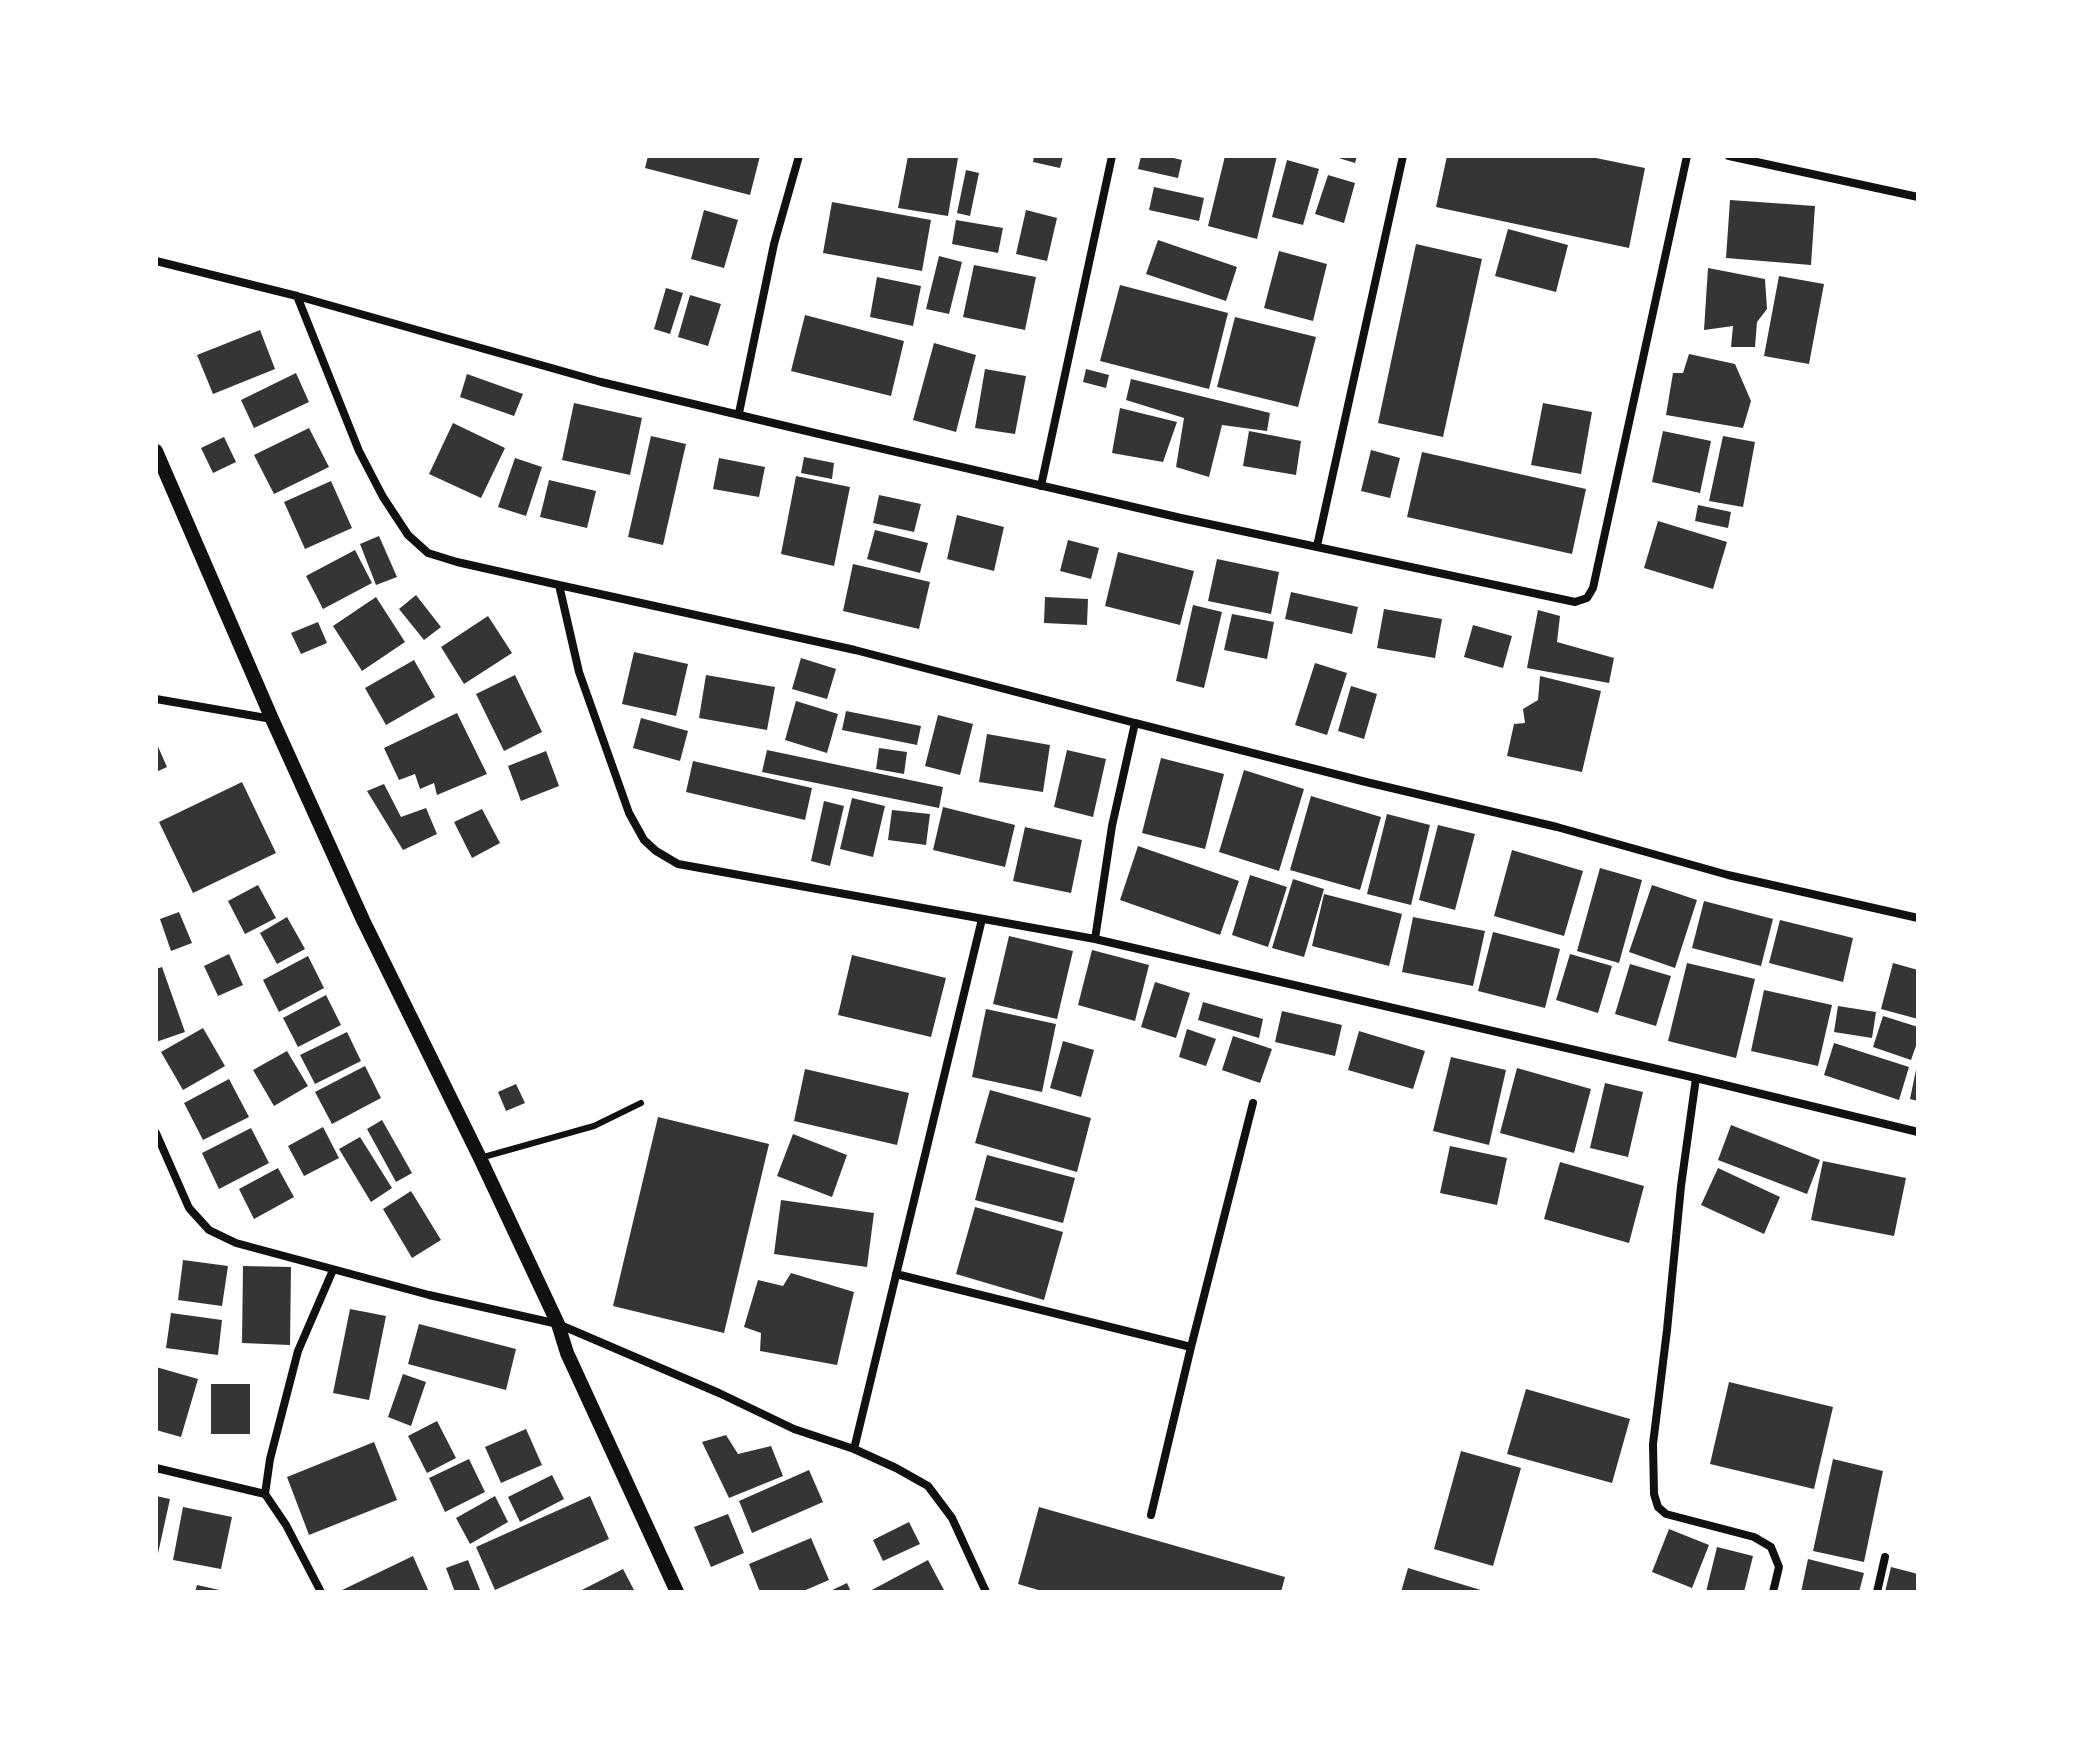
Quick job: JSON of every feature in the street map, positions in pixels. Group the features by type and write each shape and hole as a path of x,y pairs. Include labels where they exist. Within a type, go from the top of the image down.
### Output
{"street":[{"path":"739,413 774,244 799,156"},
{"path":"1041,486 1112,156"},
{"path":"1317,546 1403,156"},
{"path":"156,261 297,296 601,382 834,438 1181,518 1581,602 1593,588 1687,156"},
{"path":"1729,156 1918,197"},
{"path":"297,296 359,451 383,497 408,535 428,553 855,650 1366,782 1557,827 1728,875 1918,918"},
{"path":"156,451 363,920 558,1324 567,1353 677,1592"},
{"path":"559,585 579,672 629,813 644,840 678,864 1095,939 1918,1132"},
{"path":"156,699 272,719"},
{"path":"1095,939 1112,826 1135,723"},
{"path":"854,1449 982,919"},
{"path":"1696,1078 1653,1444 1654,1494 1658,1507 1666,1514 1754,1537 1771,1547 1779,1567 1773,1592"},
{"path":"1151,1515 1253,1103"},
{"path":"156,1133 189,1208 209,1230 236,1243 333,1270 558,1324 719,1393 794,1429 854,1449 896,1468 928,1486 952,1518 986,1592"},
{"path":"321,1592 286,1525 265,1494 270,1459 298,1351 333,1270"},
{"path":"896,1274 1191,1347"},
{"path":"156,1468 265,1494"},
{"path":"1877,1592 1885,1557"}],"lane":[{"path":"480,1158 594,1126 641,1103"}],"building":[{"path":"648,156 760,156 750,195 645,168"},
{"path":"908,156 958,158 948,216 898,208"},
{"path":"1034,156 1063,156 1060,168 1033,162"},
{"path":"1141,156 1182,160 1178,178 1138,169"},
{"path":"1225,156 1277,156 1257,239 1208,226"},
{"path":"1332,156 1357,156 1355,163"},
{"path":"1447,156 1586,156 1645,168 1629,248 1436,207"},
{"path":"1287,160 1319,169 1303,225 1272,217"},
{"path":"966,170 979,173 970,216 957,213"},
{"path":"1328,175 1355,183 1344,223 1315,214"},
{"path":"1154,187 1204,198 1199,221 1149,210"},
{"path":"1730,200 1815,206 1811,265 1726,258"},
{"path":"832,202 931,220 922,271 823,253"},
{"path":"704,210 738,220 724,268 691,259"},
{"path":"1026,210 1057,218 1047,261 1016,254"},
{"path":"956,220 1003,228 998,253 952,244"},
{"path":"1508,229 1568,245 1556,292 1495,276"},
{"path":"1158,240 1237,267 1226,301 1146,274"},
{"path":"1416,244 1482,259 1443,437 1378,423"},
{"path":"1279,251 1327,264 1313,321 1264,308"},
{"path":"939,256 962,262 949,314 926,309"},
{"path":"974,265 1036,277 1025,330 963,317"},
{"path":"1708,268 1765,279 1767,309 1757,322 1755,347 1731,347 1733,326 1704,330"},
{"path":"1779,276 1824,284 1809,364 1764,356"},
{"path":"877,277 921,286 913,326 870,317"},
{"path":"1120,285 1228,313 1209,389 1100,361"},
{"path":"666,288 683,293 670,334 654,329"},
{"path":"690,295 721,304 708,346 678,337"},
{"path":"805,315 904,341 891,396 791,371"},
{"path":"1235,317 1316,337 1298,407 1217,387"},
{"path":"260,330 275,369 213,394 197,355"},
{"path":"934,343 976,355 956,432 913,420"},
{"path":"1689,354 1735,364 1751,401 1743,428 1666,415 1673,373 1683,373"},
{"path":"985,369 1026,376 1015,434 975,428"},
{"path":"1086,369 1109,375 1106,388 1083,382"},
{"path":"296,373 309,402 254,428 241,400"},
{"path":"467,374 523,394 514,416 460,397"},
{"path":"1131,379 1270,413 1267,431 1222,425 1209,477 1176,467 1184,418 1126,400"},
{"path":"574,403 642,418 630,475 562,460"},
{"path":"1543,403 1592,412 1581,474 1531,465"},
{"path":"1120,408 1177,422 1163,462 1112,453"},
{"path":"453,423 505,448 481,498 429,474"},
{"path":"309,428 329,467 274,494 254,455"},
{"path":"1249,431 1301,441 1296,475 1243,466"},
{"path":"1663,431 1711,441 1700,493 1652,482"},
{"path":"651,436 686,444 663,545 628,537"},
{"path":"1723,436 1755,442 1743,507 1709,501"},
{"path":"224,437 236,462 213,473 201,448"},
{"path":"1371,450 1400,458 1390,498 1361,491"},
{"path":"1422,452 1586,489 1572,554 1407,517"},
{"path":"804,457 834,463 832,479 801,473"},
{"path":"515,458 542,467 526,516 498,507"},
{"path":"719,458 765,467 759,497 713,489"},
{"path":"796,476 850,487 834,566 781,554"},
{"path":"549,480 596,491 587,528 540,517"},
{"path":"331,481 352,528 305,549 284,502"},
{"path":"879,495 921,504 914,532 873,523"},
{"path":"1698,505 1731,512 1728,528 1695,521"},
{"path":"957,515 1004,527 994,571 947,559"},
{"path":"1658,521 1727,542 1713,589 1644,568"},
{"path":"875,530 928,543 920,573 867,559"},
{"path":"379,536 397,577 376,585 360,544"},
{"path":"1068,540 1099,548 1091,579 1060,571"},
{"path":"355,550 372,583 323,609 306,576"},
{"path":"1118,552 1194,571 1180,625 1105,606"},
{"path":"1217,559 1279,572 1271,614 1208,601"},
{"path":"853,564 930,582 919,629 843,611"},
{"path":"1291,592 1358,607 1352,634 1285,619"},
{"path":"416,595 441,627 424,640 399,609"},
{"path":"376,597 405,642 362,671 333,626"},
{"path":"1045,597 1088,599 1087,625 1044,623"},
{"path":"1193,605 1222,612 1204,688 1176,681"},
{"path":"1384,609 1442,619 1435,658 1377,648"},
{"path":"1538,610 1560,616 1557,642 1614,658 1609,683 1527,668"},
{"path":"1232,614 1274,622 1267,659 1224,650"},
{"path":"488,616 512,653 464,684 441,647"},
{"path":"318,622 327,643 301,654 291,633"},
{"path":"1473,625 1512,636 1503,668 1464,657"},
{"path":"634,652 688,664 676,716 622,704"},
{"path":"801,658 836,669 827,699 792,689"},
{"path":"414,660 435,697 386,725 365,688"},
{"path":"1315,663 1347,673 1327,735 1295,725"},
{"path":"515,675 542,732 504,751 476,694"},
{"path":"706,675 775,687 767,730 699,718"},
{"path":"1540,676 1601,691 1582,772 1507,756 1514,724 1525,723 1523,709 1538,700"},
{"path":"1351,686 1377,694 1364,739 1338,731"},
{"path":"796,701 838,714 827,753 785,740"},
{"path":"846,711 921,726 917,745 842,730"},
{"path":"457,713 487,774 437,795 434,783 420,789 415,774 399,780 384,748"},
{"path":"938,715 973,724 960,775 925,766"},
{"path":"641,718 688,731 680,761 633,748"},
{"path":"987,734 1050,745 1043,792 979,782"},
{"path":"156,742 167,767 156,772"},
{"path":"879,748 907,752 904,774 876,769"},
{"path":"767,750 943,787 939,808 762,772"},
{"path":"1067,750 1106,759 1093,817 1054,807"},
{"path":"546,751 559,786 521,801 508,766"},
{"path":"1161,758 1224,774 1205,849 1142,833"},
{"path":"693,761 812,788 805,820 686,792"},
{"path":"1244,770 1304,789 1279,871 1219,852"},
{"path":"242,782 276,853 193,893 159,822"},
{"path":"384,784 401,817 426,808 437,834 403,850 367,791"},
{"path":"1311,796 1381,817 1360,890 1290,870"},
{"path":"852,798 885,806 873,857 840,849"},
{"path":"824,801 844,806 830,866 811,861"},
{"path":"943,807 1015,825 1005,867 933,850"},
{"path":"482,809 500,843 472,858 454,822"},
{"path":"892,810 930,814 926,845 888,840"},
{"path":"1387,814 1430,825 1411,905 1367,894"},
{"path":"1438,825 1475,834 1455,910 1419,900"},
{"path":"1025,827 1082,840 1071,893 1013,881"},
{"path":"1138,846 1239,881 1220,935 1120,900"},
{"path":"1512,850 1583,871 1564,936 1494,916"},
{"path":"1600,868 1642,880 1619,963 1577,951"},
{"path":"1250,875 1287,887 1268,947 1232,935"},
{"path":"1293,879 1324,889 1304,957 1272,948"},
{"path":"258,885 276,918 245,934 228,901"},
{"path":"1652,885 1697,900 1675,968 1629,952"},
{"path":"1324,894 1402,914 1389,966 1312,946"},
{"path":"1704,901 1773,919 1761,966 1692,948"},
{"path":"179,912 192,943 171,951 160,919"},
{"path":"287,917 305,949 277,964 260,933"},
{"path":"1413,917 1485,931 1473,986 1402,972"},
{"path":"1780,920 1853,938 1843,982 1769,963"},
{"path":"1493,932 1560,949 1545,1008 1478,991"},
{"path":"1009,936 1073,951 1057,1019 993,1004"},
{"path":"1092,950 1149,965 1135,1021 1078,1005"},
{"path":"229,954 243,985 218,996 204,966"},
{"path":"1570,954 1612,966 1598,1013 1556,1000"},
{"path":"852,955 946,978 931,1037 838,1015"},
{"path":"308,956 324,988 279,1012 263,980"},
{"path":"1687,963 1755,979 1736,1058 1668,1041"},
{"path":"1893,963 1918,970 1918,1019 1881,1009"},
{"path":"1630,964 1671,976 1656,1026 1615,1014"},
{"path":"162,967 185,1032 156,1042 156,969"},
{"path":"1155,982 1190,993 1176,1038 1141,1027"},
{"path":"1764,990 1832,1005 1818,1066 1751,1051"},
{"path":"326,995 341,1025 298,1047 283,1018"},
{"path":"1203,1002 1263,1019 1259,1038 1198,1020"},
{"path":"1838,1006 1876,1012 1872,1038 1834,1032"},
{"path":"986,1009 1056,1024 1042,1092 972,1077"},
{"path":"1282,1011 1342,1025 1335,1056 1275,1042"},
{"path":"1883,1016 1918,1027 1918,1040 1911,1060 1873,1047"},
{"path":"203,1028 225,1066 183,1090 161,1052"},
{"path":"1187,1029 1216,1039 1206,1066 1179,1057"},
{"path":"1359,1031 1425,1051 1413,1089 1348,1070"},
{"path":"347,1032 361,1061 315,1084 300,1055"},
{"path":"1233,1036 1272,1049 1260,1083 1222,1070"},
{"path":"1063,1041 1094,1050 1081,1097 1050,1088"},
{"path":"1834,1043 1909,1067 1899,1100 1824,1075"},
{"path":"287,1051 308,1086 274,1106 253,1070"},
{"path":"1451,1057 1506,1070 1489,1145 1433,1131"},
{"path":"365,1066 381,1098 332,1124 315,1092"},
{"path":"1918,1066 1918,1101 1910,1099"},
{"path":"1517,1068 1591,1089 1574,1153 1500,1133"},
{"path":"805,1069 909,1093 897,1145 794,1121"},
{"path":"229,1079 249,1117 203,1140 184,1103"},
{"path":"1605,1083 1643,1092 1628,1157 1590,1148"},
{"path":"516,1084 525,1103 506,1111 498,1092"},
{"path":"990,1090 1091,1118 1077,1172 975,1143"},
{"path":"658,1117 769,1144 724,1333 613,1306"},
{"path":"382,1120 412,1173 396,1182 367,1129"},
{"path":"1731,1125 1820,1160 1807,1194 1718,1160"},
{"path":"323,1127 339,1158 304,1176 288,1146"},
{"path":"251,1128 269,1163 219,1189 202,1153"},
{"path":"793,1134 847,1155 832,1197 777,1176"},
{"path":"360,1137 392,1188 371,1202 339,1149"},
{"path":"1450,1146 1507,1158 1497,1205 1440,1193"},
{"path":"987,1155 1075,1178 1063,1223 975,1200"},
{"path":"1823,1161 1906,1178 1894,1236 1811,1220"},
{"path":"1560,1162 1644,1186 1629,1243 1544,1219"},
{"path":"278,1168 294,1197 254,1219 239,1189"},
{"path":"1718,1168 1780,1197 1764,1234 1701,1205"},
{"path":"411,1191 441,1240 412,1258 383,1209"},
{"path":"781,1200 874,1213 867,1267 774,1254"},
{"path":"975,1207 1063,1232 1044,1300 956,1274"},
{"path":"183,1260 228,1266 222,1306 178,1300"},
{"path":"243,1266 291,1267 290,1345 242,1343"},
{"path":"791,1273 854,1292 837,1365 760,1351 761,1333 744,1327 758,1280 783,1286"},
{"path":"350,1309 386,1316 369,1400 333,1393"},
{"path":"171,1313 222,1320 218,1355 166,1348"},
{"path":"419,1324 516,1349 506,1390 408,1364"},
{"path":"156,1367 198,1379 181,1437 156,1430"},
{"path":"403,1374 426,1382 411,1426 388,1417"},
{"path":"1729,1382 1833,1407 1814,1489 1710,1464"},
{"path":"211,1384 250,1384 250,1434 211,1434"},
{"path":"1526,1389 1630,1419 1612,1483 1507,1454"},
{"path":"437,1421 456,1458 427,1473 408,1436"},
{"path":"526,1429 542,1465 501,1483 485,1447"},
{"path":"726,1435 738,1454 771,1446 783,1476 729,1498 702,1442"},
{"path":"374,1442 397,1500 309,1535 287,1477"},
{"path":"1461,1451 1521,1468 1493,1566 1434,1549"},
{"path":"469,1459 485,1492 445,1512 429,1478"},
{"path":"1833,1459 1883,1471 1864,1562 1813,1551"},
{"path":"809,1470 823,1502 752,1533 739,1501"},
{"path":"552,1475 564,1499 520,1522 508,1497"},
{"path":"156,1496 170,1499 157,1558 156,1557"},
{"path":"495,1496 508,1522 470,1544 456,1518"},
{"path":"590,1496 609,1539 495,1590 476,1547"},
{"path":"183,1507 232,1517 221,1569 173,1560"},
{"path":"1039,1507 1285,1577 1281,1592 1045,1592 1018,1584"},
{"path":"728,1514 744,1553 711,1567 694,1527"},
{"path":"909,1522 920,1544 883,1561 873,1540"},
{"path":"1669,1529 1709,1545 1692,1588 1652,1572"},
{"path":"811,1538 829,1580 801,1592 760,1592 749,1564"},
{"path":"1717,1547 1753,1556 1744,1592 1706,1592"},
{"path":"413,1556 429,1592 338,1592"},
{"path":"1808,1559 1864,1573 1859,1592 1801,1592"},
{"path":"468,1560 480,1590 455,1592 446,1568"},
{"path":"928,1560 944,1590 868,1592"},
{"path":"1891,1567 1918,1574 1918,1592 1885,1592"},
{"path":"1408,1568 1484,1591 1484,1592 1401,1592"},
{"path":"623,1569 635,1592 578,1592"},
{"path":"847,1583 851,1592 828,1592"},
{"path":"197,1585 224,1591 195,1592"}]}
